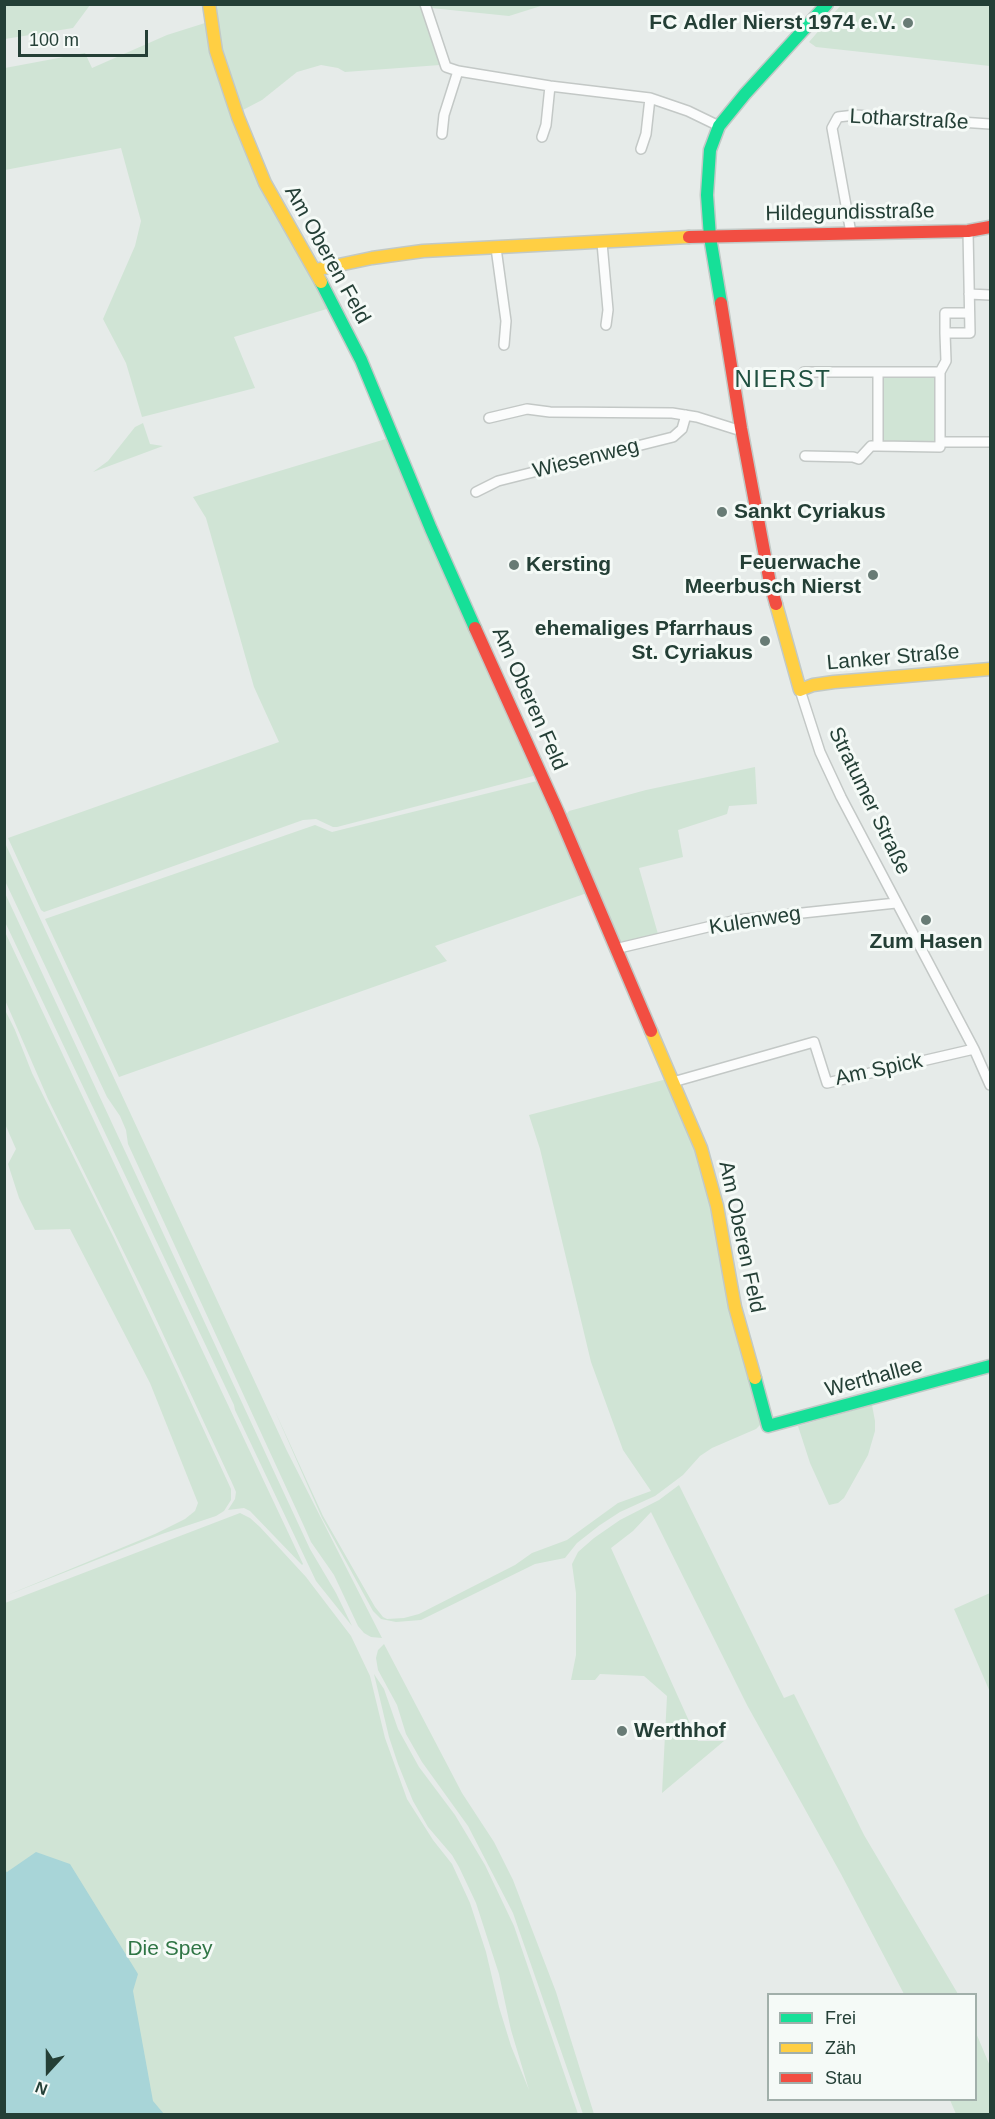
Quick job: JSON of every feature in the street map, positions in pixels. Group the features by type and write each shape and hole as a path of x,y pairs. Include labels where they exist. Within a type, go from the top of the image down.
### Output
{"street":[{"name":"Am Oberen Feld","path":"209,4 216,51 238,117 265,183 315,270 361,360 431,529 501,681 701,1148 717,1206 735,1307 768,1426"},
{"path":"425,4 446,67 550,86 650,98 688,111 719,126 827,4"},
{"path":"442,134 444,115 458,71"},
{"path":"542,138 546,124 550,86"},
{"path":"641,149 646,134 650,98"},
{"name":"Lotharstraße","path":"851,233 832,128 838,117 855,115 990,124"},
{"name":"Stratumer Straße","path":"719,126 710,150 707,195 711,237 741,428 770,583 800,690 820,752 841,797 990,1084"},
{"name":"Hildegundisstraße","path":"315,270 372,258 423,251 726,235 968,231 990,226"},
{"path":"945,333 970,333 968,231"},
{"path":"602,243 608,310 606,326"},
{"path":"496,248 506,321 504,345"},
{"path":"969,294 990,295"},
{"path":"805,456 859,459 871,446 940,447 940,372 946,361 945,313 969,313"},
{"path":"804,372 940,372"},
{"path":"878,372 878,446"},
{"name":"Wiesenweg","path":"489,418 527,409 550,412 672,413 735,429 741,428"},
{"name":"Wiesenweg","path":"476,492 498,481 673,437 681,429 686,415"},
{"path":"940,442 990,442"},
{"name":"Lanker Straße","path":"800,690 813,685 834,682 990,669"},
{"name":"Kulenweg","path":"615,949 737,920 896,903"},
{"name":"Am Spick","path":"673,1082 814,1041 827,1083 974,1050"},
{"name":"Werthallee","path":"768,1426 990,1366"}],"green space":[{"path":"5,4 90,5 73,28 5,39"},
{"path":"215,5 421,5 431,27 440,65 345,72 338,68 321,65 297,72 262,100 239,112 219,49"},
{"path":"429,5 544,5 509,16 431,8"},
{"name":"FC Adler Nierst 1974 e.V.","path":"841,5 990,5 990,66 816,47 809,42"},
{"path":"205,23 234,118 330,308 234,337 255,388 142,417 126,363 103,319 135,246 141,221 121,148 5,170 5,68 85,53 92,68 167,35"},
{"path":"882,376 935,376 935,444 881,443"},
{"path":"143,423 150,444 163,446 93,472 108,461 135,427"},
{"path":"389,438 537,775 337,827 316,819 303,820 44,912 41,910 8,838 279,742 254,687 206,518 193,497"},
{"path":"755,767 757,804 729,806 727,814 678,830 683,857 639,868 658,934 621,941 565,816 569,811 646,790"},
{"path":"540,781 587,893 435,946 447,961 119,1077 45,919 315,825 332,832"},
{"path":"5,843 287,1451 382,1638 371,1637 358,1626 334,1575 311,1542 128,1144 126,1130 120,1116 107,1097 5,881"},
{"path":"4,891 310,1549 352,1626 316,1581 288,1522 5,922"},
{"path":"5,932 302,1565 250,1511 244,1508 228,1510 235,1499 236,1492 233,1485 143,1291 48,1099 5,1000"},
{"path":"5,1010 32,1073 114,1238 231,1489 231,1500 224,1511 216,1516 162,1534 5,1596 155,1534 185,1519 195,1511 198,1503 150,1383 70,1229 35,1230 19,1198 8,1164 16,1149 5,1124"},
{"path":"667,1079 706,1173 762,1423 756,1429 712,1448 700,1456 683,1475 655,1496 620,1512 600,1525 577,1543 565,1558 535,1564 421,1620 396,1622 381,1619 373,1611 322,1518 274,1409 323,1516 375,1607 387,1619 419,1614 515,1565 532,1553 567,1540 618,1503 651,1491 623,1450 591,1362 540,1149 529,1115"},
{"path":"872,1405 875,1431 868,1455 844,1498 838,1503 829,1505 810,1463 798,1426"},
{"path":"679,1485 784,1698 794,1694 864,1835 957,1993 903,1993 841,1874 747,1705 651,1512 633,1531 611,1548 698,1741 724,1741 662,1793 667,1696 644,1676 600,1674 595,1680 571,1680 576,1655 576,1593 572,1564 578,1552 594,1538 620,1520 659,1500"},
{"name":"Die Spey","path":"240,1513 260,1527 306,1577 351,1636 370,1676 385,1738 407,1799 433,1840 452,1864 470,1903 486,1952 511,2046 529,2090 511,2030 499,1974 476,1903 452,1855 428,1827 413,1801 389,1737 374,1674 384,1689 398,1729 419,1767 455,1815 485,1865 514,1926 578,2114 5,2114 5,1603"},
{"path":"990,1593 990,1692 954,1609"},
{"path":"384,1644 462,1793 494,1842 513,1880 556,1992 594,2114 583,2114 513,1913 468,1826 422,1762 406,1734 397,1705 378,1670 376,1658 378,1650"},
{"path":"977,2035 990,2066 990,2114 956,2114 950,2101 977,2101"}],"water":[{"path":"36,1852 70,1864 138,1974 133,1991 153,2101 164,2114 5,2114 5,1871 7,1872"}],"traffic: fast":[{"path":"721,303 710,237 707,195 710,150 719,126 827,4"},
{"path":"321,282 361,360 475,628"},
{"path":"755,1378 768,1426 990,1366"}],"traffic: slow":[{"path":"209,4 216,51 238,117 265,183 321,282"},
{"path":"315,270 372,258 423,251 689,237"},
{"path":"776,604 800,690 813,685 834,682 990,669"},
{"path":"651,1031 701,1148 717,1206 735,1307 755,1378"}],"traffic: jam":[{"path":"689,237 968,231 990,227"},
{"path":"721,303 741,428 776,604"},
{"path":"475,628 558,812 651,1031"}],"place":[{"name":"FC Adler Nierst 1974 e.V.","path":"908,23"},
{"name":"Sankt Cyriakus","path":"722,512"},
{"name":"Kersting","path":"514,565"},
{"name":"Feuerwache Meerbusch Nierst","path":"873,575"},
{"name":"ehemaliges Pfarrhaus St. Cyriakus","path":"765,641"},
{"name":"Zum Hasen","path":"926,920"},
{"name":"Werthhof","path":"622,1731"}],"district":[{"name":"NIERST","path":"783,380"}]}
